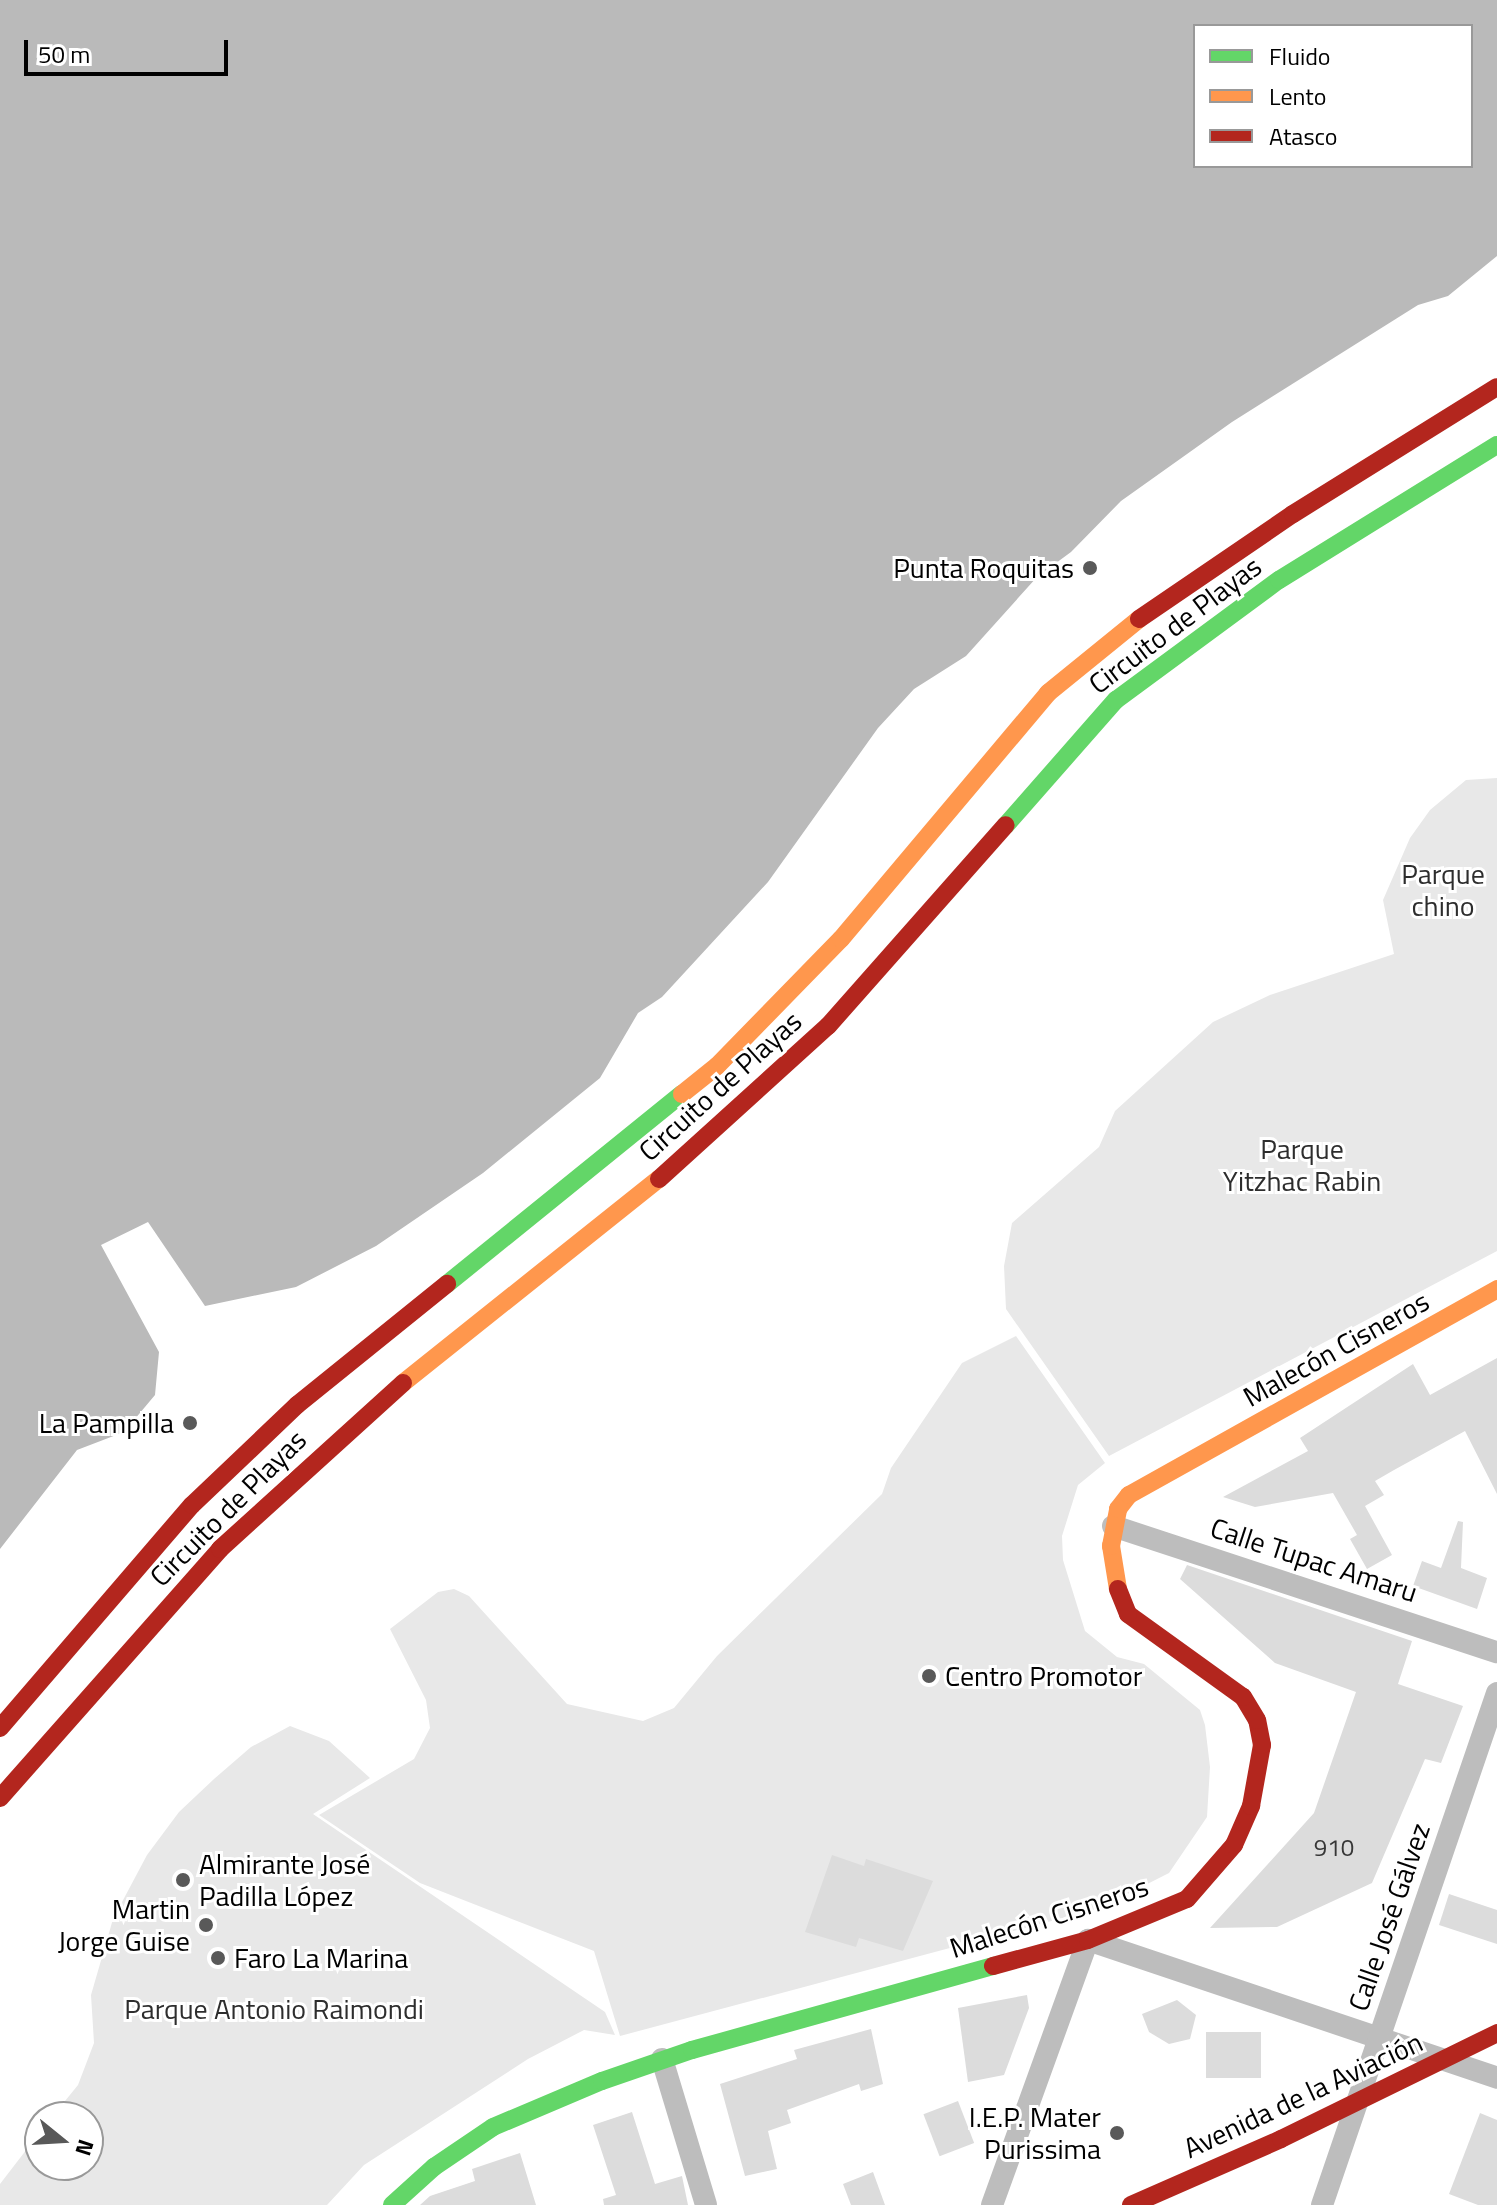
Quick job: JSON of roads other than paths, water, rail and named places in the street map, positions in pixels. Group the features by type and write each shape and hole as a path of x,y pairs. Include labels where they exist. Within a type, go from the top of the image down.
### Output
{"main road":[{"name":"Circuito de Playas","path":"0,1728 192,1505 297,1405 717,1066 841,939 1048,693 1134,622 1293,514 1497,387"},
{"name":"Circuito de Playas","path":"0,1798 220,1549 305,1467 359,1418 686,1157 828,1026 1116,700 1279,580 1497,445"},
{"name":"Malecón Cisneros","path":"392,2205 434,2167 493,2127 662,2059 1088,1940 1165,1911 1187,1899 1214,1873 1251,1806 1262,1745 1257,1720 1243,1697 1128,1614 1115,1581 1113,1526 1129,1495 1497,1289"},
{"name":"Avenida de la Aviación","path":"1131,2205 1357,2103 1497,2033"}],"street":[{"name":"Calle Tupac Amaru","path":"1113,1526 1497,1652"},
{"name":"Calle José Gálvez","path":"1322,2205 1497,1693"},
{"path":"992,2205 1088,1940 1497,2078"},
{"path":"662,2059 706,2205"}],"place":[{"name":"Punta Roquitas","path":"1090,568"},
{"name":"La Pampilla","path":"190,1423"},
{"name":"Centro Promotor","path":"929,1676"},
{"name":"Almirante José Padilla López","path":"183,1880"},
{"name":"Martin Jorge Guise","path":"206,1925"},
{"name":"Faro La Marina","path":"218,1958"},
{"name":"I.E.P. Mater Purissima","path":"1117,2133"}],"park label":[{"name":"Parque chino","path":"1443,890"},
{"name":"Parque Yitzhac Rabin","path":"1302,1165"},
{"name":"Parque Antonio Raimondi","path":"274,2009"}]}
